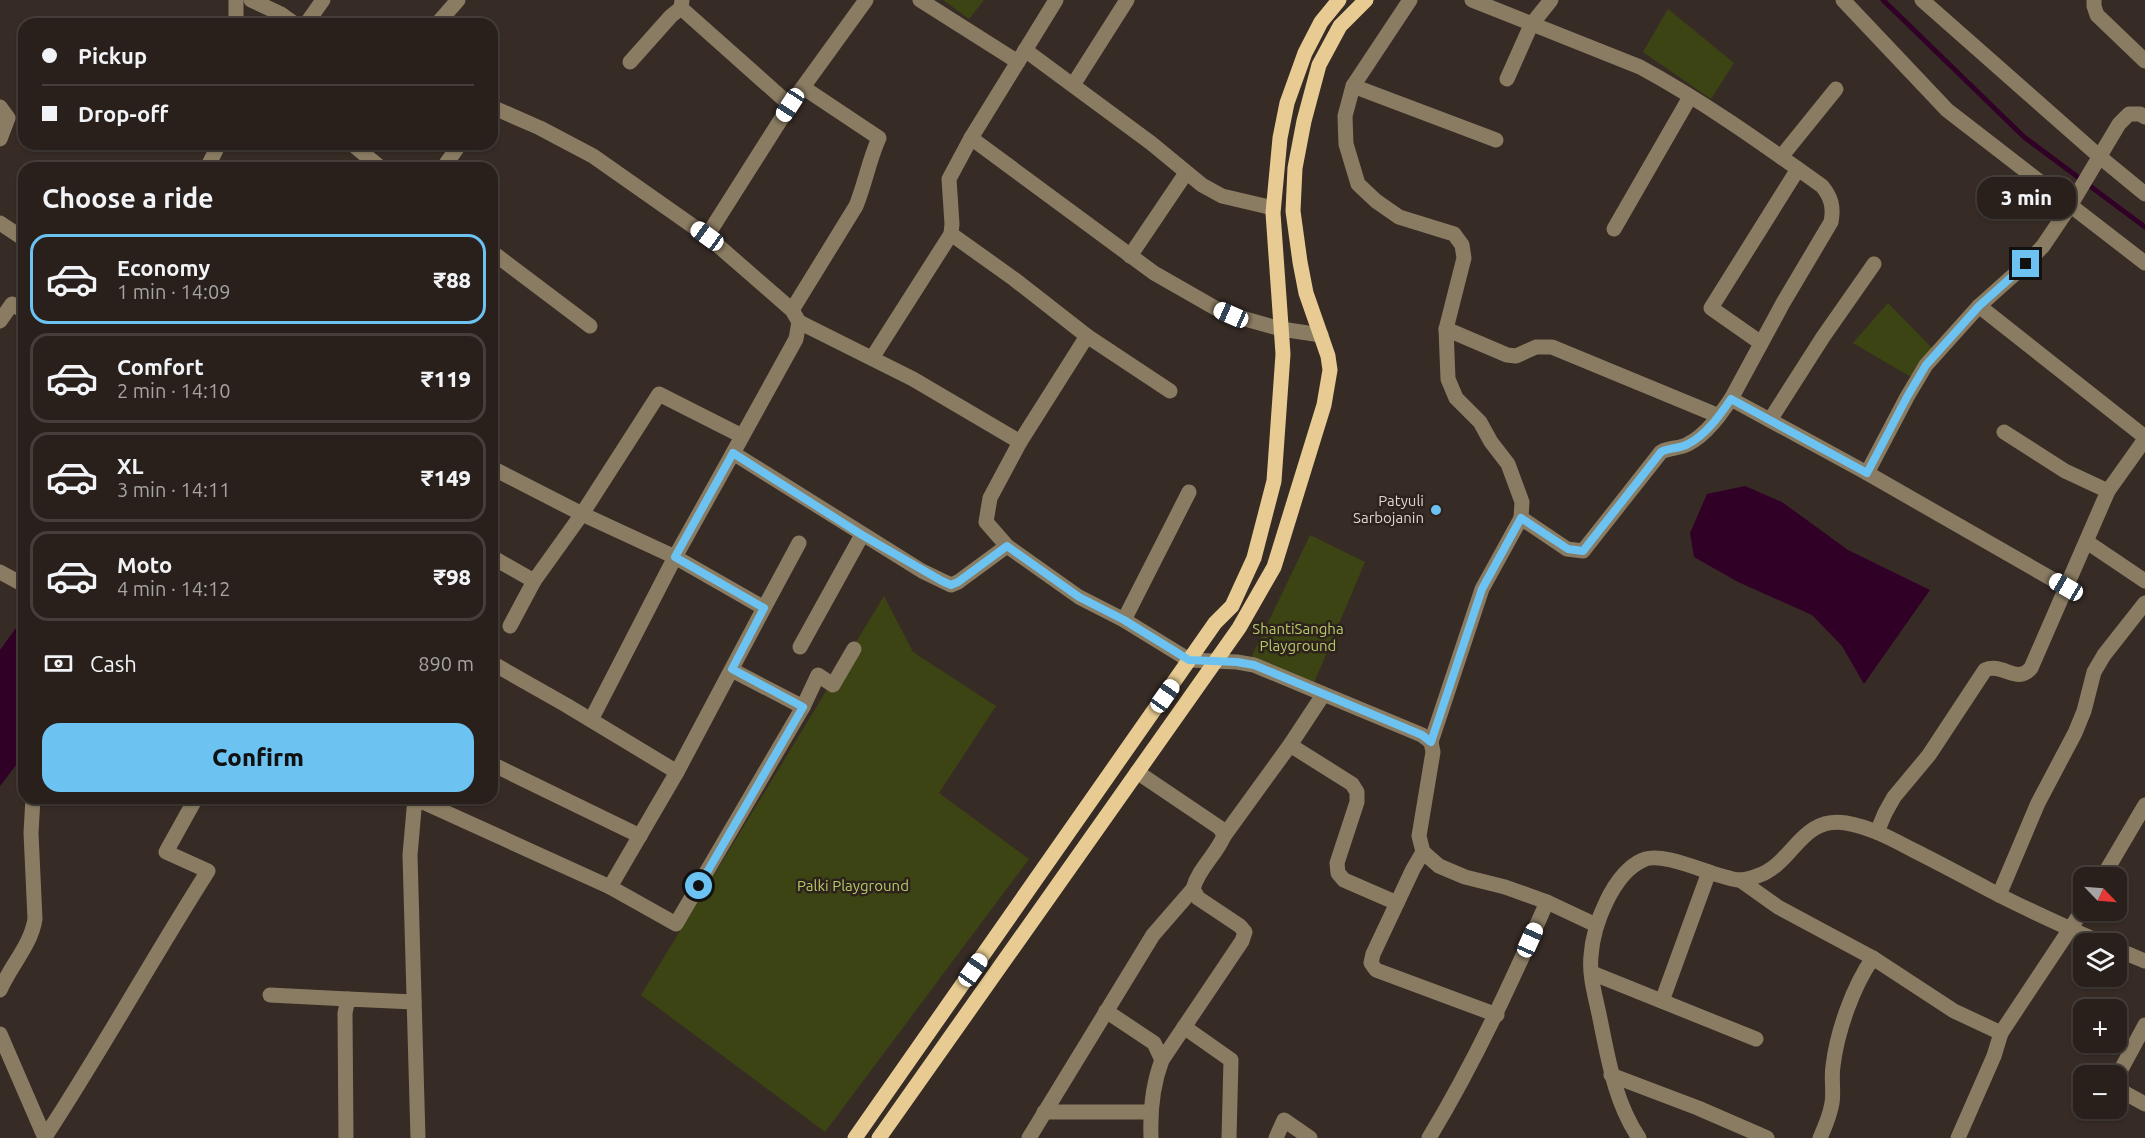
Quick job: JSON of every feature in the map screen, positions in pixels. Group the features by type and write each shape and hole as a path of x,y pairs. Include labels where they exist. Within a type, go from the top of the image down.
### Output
{"main road":[{"path":"855,1138 1215,623 1232,606 1254,558 1274,480 1277,456 1282,370 1273,208 1280,138 1293,86 1305,53 1321,22 1339,0"},
{"path":"879,1138 1216,660 1259,596 1274,567 1326,394 1330,370 1321,335 1306,293 1300,262 1293,212 1295,168 1319,64 1340,26 1366,0"},
{"path":"1065,838 1083,850"}],"street":[{"path":"236,0 236,18"},
{"path":"251,0 287,18"},
{"path":"310,18 323,0"},
{"path":"442,18 458,0"},
{"path":"707,236 790,105 867,0"},
{"path":"920,0 1073,85 1186,172 1222,196 1273,208"},
{"path":"872,358 951,234 949,179 971,138 1056,0"},
{"path":"1073,85 1127,0"},
{"path":"1410,0 1353,86 1345,116 1346,144 1358,184 1376,201 1399,217 1454,234 1462,245 1464,258 1446,329 1448,379 1455,399 1480,422 1491,442 1508,464 1522,502 1521,518 1482,589 1431,742 1433,752 1419,836 1424,852 1439,866 1547,902 1596,925"},
{"path":"1472,0 1640,67 1690,97 1822,186 1831,200 1833,213 1831,222 1731,399 1719,416 1698,438 1686,446 1661,452 1583,551 1568,549 1521,518"},
{"path":"1507,79 1531,25 1551,0"},
{"path":"1843,0 1947,110 2145,263"},
{"path":"1922,0 2145,194"},
{"path":"2094,0 2097,15 2145,61"},
{"path":"630,62 682,4 790,105"},
{"path":"1353,86 1496,140"},
{"path":"591,720 675,557 796,339 796,316 864,188 871,156 879,138 804,88"},
{"path":"1781,157 1836,89"},
{"path":"1614,229 1690,97"},
{"path":"0,107 8,118 0,139"},
{"path":"498,110 540,128 593,156 707,236 796,316 913,379 1020,442"},
{"path":"1867,473 1926,365 1979,306 2043,246 2119,124 2129,114 2140,114 2145,117"},
{"path":"971,138 1154,273 1217,309 1281,329 1321,335"},
{"path":"359,150 374,162"},
{"path":"1761,343 1710,308 1798,169"},
{"path":"1130,256 1186,172"},
{"path":"1,226 18,236"},
{"path":"951,234 1088,336 1170,391"},
{"path":"498,257 590,326"},
{"path":"1770,420 1823,337 1874,264"},
{"path":"0,321 12,304 18,308"},
{"path":"1877,832 1894,797 1929,755 1985,670 1999,669 2020,675 2031,668 2108,491 2145,438 1979,306"},
{"path":"1446,329 1507,355 1516,356 1536,347 1552,347 1719,416"},
{"path":"1088,336 1020,442 990,498 986,522 1007,546 1079,597 1124,620 1189,660 1216,660 1254,665 1422,735 1431,742"},
{"path":"510,626 534,581 582,514 659,394 742,436"},
{"path":"1731,399 1867,473 2066,587"},
{"path":"2004,432 2065,471 2108,491"},
{"path":"733,453 862,535 922,571 951,585 1007,546"},
{"path":"498,471 582,514 675,557 764,608"},
{"path":"1124,620 1189,492"},
{"path":"800,647 862,535"},
{"path":"2087,542 2145,581"},
{"path":"610,888 677,772 798,543"},
{"path":"498,560 534,581"},
{"path":"0,572 18,582"},
{"path":"2000,895 2038,803 2075,733 2084,711 2094,672 2104,655 2145,603"},
{"path":"428,804 610,888 676,924 803,707 818,675 833,685 854,649"},
{"path":"498,666 677,772"},
{"path":"732,669 803,707"},
{"path":"1029,1138 1153,935 1193,889 1195,881 1224,836 1323,695"},
{"path":"1290,745 1352,784 1357,792 1357,802 1337,863 1338,873 1344,880 1397,903"},
{"path":"498,767 640,836"},
{"path":"1137,772 1220,828 1224,836"},
{"path":"0,990 30,938 35,919 31,833 33,804"},
{"path":"45,1138 87,1073 153,958 208,871 166,852 193,804"},
{"path":"414,804 410,855 418,1138"},
{"path":"2108,867 2145,805"},
{"path":"1740,880 1759,876 1779,862 1813,828 1828,822 1847,823 1877,832 2080,933"},
{"path":"1424,852 1373,954 1372,967 1497,1015"},
{"path":"1639,1138 1628,1122 1611,1075 1591,957 1596,925 1612,892 1629,870 1644,859 1664,859 1740,880 1778,907 1873,958 1954,1011 2001,1033"},
{"path":"1662,1001 1709,872"},
{"path":"1151,1138 1150,1112 1155,1077 1162,1060 1242,941 1245,932 1240,926 1198,898 1193,889"},
{"path":"1429,1138 1456,1094 1497,1015 1547,902"},
{"path":"1958,1138 1994,1056 2001,1033 2076,921"},
{"path":"2127,954 2145,961"},
{"path":"1820,1138 1832,1103 1833,1066 1840,1034 1863,972 1873,958"},
{"path":"1592,973 1756,1039"},
{"path":"270,995 414,1002"},
{"path":"346,1138 345,1013 348,999"},
{"path":"1106,1011 1154,1043 1162,1060"},
{"path":"2145,1025 2118,1075 2117,1085 2125,1093 2145,1104"},
{"path":"1184,1027 1231,1060 1229,1138"},
{"path":"0,1034 45,1138"},
{"path":"1611,1075 1698,1108 1767,1138"},
{"path":"1044,1112 1150,1112"},
{"path":"1276,1138 1284,1120 1311,1138"}],"green space":[{"path":"943,0 984,0 969,19"},
{"path":"1668,9 1734,63 1711,99 1643,52"},
{"path":"1888,303 1932,348 1911,377 1853,343"},
{"name":"ShantiSangha Playground","path":"1310,535 1365,562 1314,683 1251,658"},
{"name":"Palki Playground","path":"884,596 913,652 996,706 939,793 1029,859 825,1132 641,995"}],"shaded area":[{"path":"1745,486 1782,502 1848,550 1930,590 1864,684 1842,646 1812,615 1738,582 1694,557 1690,533 1707,494"},
{"path":"18,625 18,763 0,786 0,650"}],"waterway":[{"path":"1883,0 2024,137 2145,227"}],"place":[{"name":"Patyuli Sarbojanin","path":"1436,510"}],"route":[{"path":"699,886 803,707 732,669 764,608 719,580 675,557 733,453 862,535 922,571 951,585 1007,546 1079,597 1124,620 1189,660 1237,662 1269,670 1323,695 1422,735 1431,742 1482,589 1521,518 1568,549 1583,551 1661,452 1665,449 1686,446 1698,438 1719,416 1731,399 1867,473 1926,365 1979,306 2026,264"}]}
